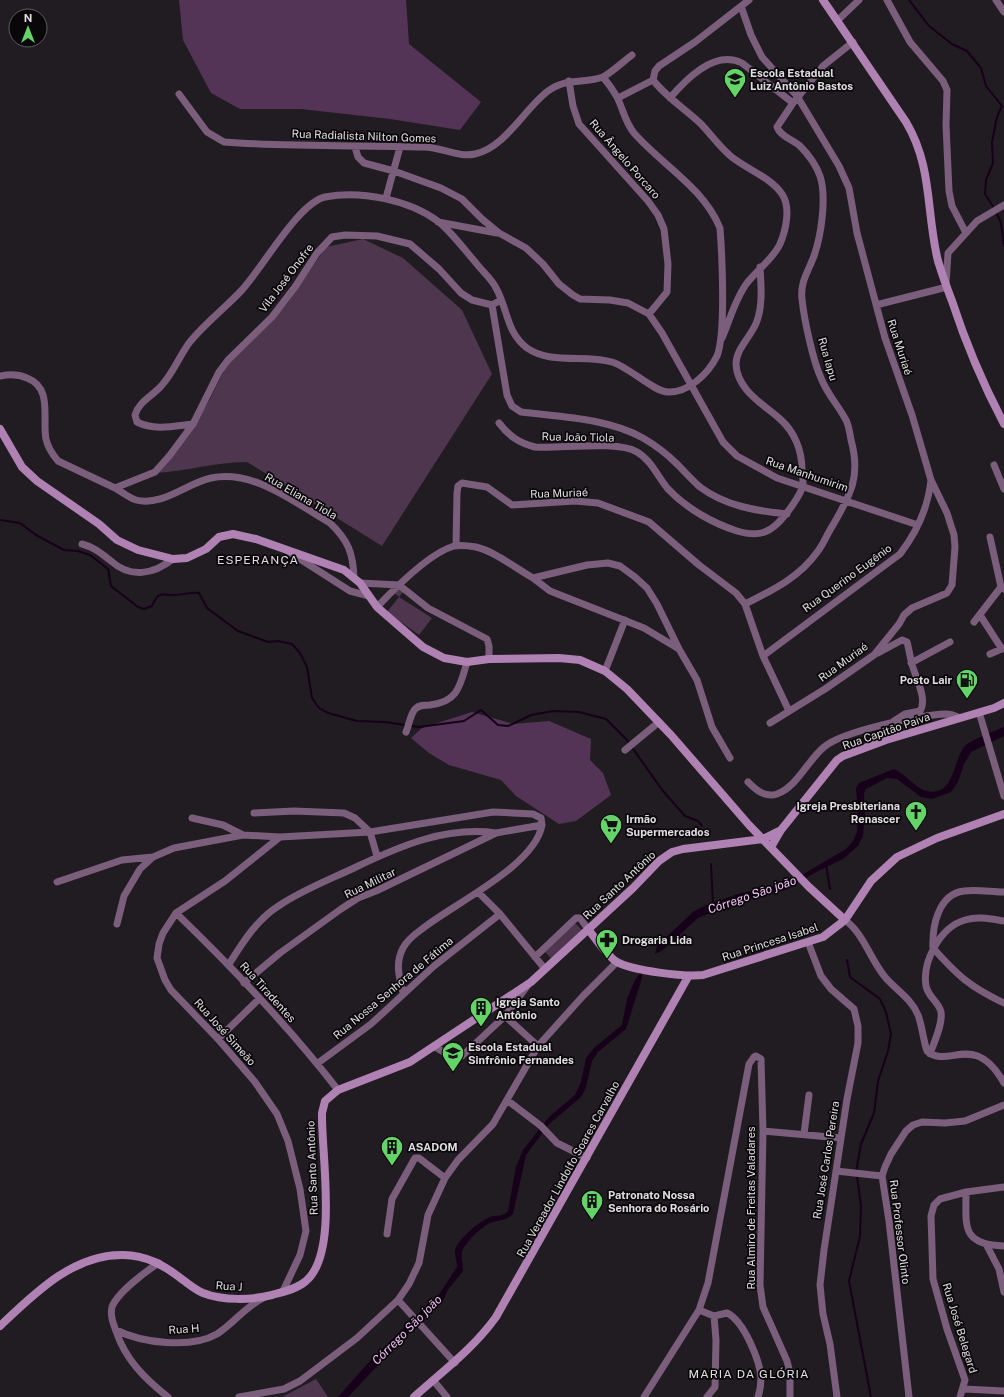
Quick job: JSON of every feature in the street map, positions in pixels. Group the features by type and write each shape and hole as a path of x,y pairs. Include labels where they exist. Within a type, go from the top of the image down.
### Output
{"street":[{"path":"193,424 159,428 145,426 137,422 135,415 141,404 161,386 188,344 212,316 241,291 307,206 325,197 364,195 386,198 420,211 438,222 496,286 508,324 516,337 527,348 539,354 605,360 628,369 662,391 680,390 691,386 710,367 716,356 738,298 746,284 760,267 771,258 781,242 787,216 786,205 783,195 769,182 732,158 698,121 670,98 653,80 653,75 659,66 695,42 749,0"},
{"path":"824,0 906,122 919,149 926,173 934,240 946,286 966,344 1004,424"},
{"path":"838,20 859,0"},
{"path":"887,0 910,42 944,81 947,90 946,125 949,191 955,213 966,233"},
{"path":"996,0 1004,12"},
{"name":"Rua Muriaé","path":"456,546 457,493 458,486 462,483 486,486 512,505 575,501 598,503 639,517 659,528 678,548 736,593 745,604 763,656 790,711 826,689 874,655 899,624 904,615 912,608 947,592 952,585 954,567 954,535 947,513 930,480 912,414 894,369 857,233 850,188 839,166 798,96 762,57 751,35 741,6"},
{"path":"670,98 694,73 712,63 724,59 733,59 742,63 793,103 823,66 853,42"},
{"path":"632,55 603,77 618,98 624,115 633,132 670,165 697,193 716,217 720,228 721,242 720,344"},
{"name":"Rua Radialista Nilton Gomes","path":"179,94 207,132 224,142 355,147 426,147 463,154 475,154 487,149 500,140 547,92 558,84 569,81 603,77"},
{"path":"618,98 653,80"},
{"name":"Rua Ângelo Porcaro","path":"569,81 574,106 580,124 643,195 658,215 664,228 668,264 667,292 649,314"},
{"name":"Rua Iapu","path":"745,604 799,573 819,551 848,500 856,475 855,455 846,421 827,392 820,377 802,300 802,286 805,275 814,257 820,232 823,189 820,175 809,156 778,129 778,125 793,103"},
{"path":"355,147 360,160 441,188 462,199 499,233 526,248 543,264 559,284 580,299 610,300 628,303 649,314"},
{"path":"386,198 400,147"},
{"path":"946,286 948,253 966,233 988,213 1003,206"},
{"path":"438,222 499,233"},
{"name":"Vila José Onofre","path":"115,488 155,472 174,450 193,424 219,372 228,360 272,317 295,287 317,253 332,237 345,235 377,236 410,244 439,269 461,293 472,300 492,305"},
{"path":"760,267 760,296 757,322 737,357 736,368 742,382 754,399 781,420 792,433 802,458 803,486"},
{"path":"876,305 946,286"},
{"path":"501,300 492,305 507,395 515,409 521,412 592,422 623,429 642,438 660,450 676,462 692,480 710,494 750,510 787,514"},
{"name":"Rua Manhumirim","path":"649,314 662,333 723,442 737,456 777,478 848,500 918,525"},
{"name":"Rua Eliana Tiola","path":"0,376 9,374 20,375 37,384 43,392 45,400 46,439 50,452 58,460 137,500 153,500 167,496 210,478 230,476 259,483 323,519 338,531 353,556 354,577"},
{"name":"Rua João Tiola","path":"499,423 509,435 523,444 535,447 610,447 629,449 637,452 645,458 669,489 681,500 696,511 714,521 740,532 760,534 770,530 787,514 803,486"},
{"path":"0,429 22,467 37,481 99,524 117,540 138,550 173,559 187,558 206,549 219,537 233,534 256,539 285,550 331,564 354,577 377,607 434,654 444,658 467,662 559,658 580,660 605,671 627,689 659,722 763,840 809,887 857,931 875,964 886,978 903,993 918,1015 924,1043 930,1054 938,1056 963,1053 976,1055 986,1060 998,1072 1004,1083"},
{"path":"994,465 1004,489"},
{"name":"Rua Querino Eugênio","path":"763,656 802,625 895,559 911,540 918,525 929,499 930,480"},
{"path":"974,622 1002,588 990,537"},
{"path":"82,544 100,552 111,562 126,570 142,572 155,571 173,559"},
{"path":"377,607 399,585 439,552 456,546 476,548 495,555 533,578 550,591 644,628 679,649"},
{"path":"285,550 350,591 368,596"},
{"path":"533,578 587,565 608,563 620,566 647,588 697,680 712,727 730,758"},
{"path":"360,583 399,585 428,608 486,640 489,646 488,660"},
{"path":"980,615 1003,649 990,654"},
{"path":"605,671 625,620"},
{"path":"874,655 904,640 907,642 911,663 920,692 922,708 920,711 905,714 886,725"},
{"path":"911,663 950,642"},
{"path":"407,730 413,712 422,706 448,700 460,686 467,662"},
{"name":"Rua Capitão Paiva","path":"781,830 838,760 843,756 886,740 994,708 1004,703"},
{"path":"770,723 790,711"},
{"path":"979,712 1004,796"},
{"path":"748,782 764,794 775,794 783,791 823,747 831,742 886,725 947,714 960,718"},
{"path":"627,748 659,722"},
{"path":"254,813 294,811 344,813 355,818 370,832 377,856"},
{"path":"57,882 122,860 153,857 174,848 243,835 280,837 370,832 493,812 533,814 540,818 542,825 538,839 526,853 500,877 437,917 409,939 403,947 398,964 403,992"},
{"name":"Rua Princesa Isabel","path":"617,962 657,972 688,977 703,975 822,937 842,918 871,880 897,857 937,838 1004,814"},
{"path":"192,818 223,825 243,835"},
{"path":"228,964 250,931 280,905 331,877 377,856 418,840 448,834 477,830 496,833 542,825"},
{"path":"763,840 781,830"},
{"path":"771,847 781,830"},
{"name":"Rua Militar","path":"244,983 280,953 358,898 376,891 496,833"},
{"name":"Rua José Simeão","path":"280,837 225,881 176,913 163,932 157,958 159,968 171,990 218,1039 268,1100 277,1114 288,1141 300,1189 306,1231 300,1255 283,1292"},
{"name":"Rua Santo Antônio","path":"435,1047 452,1057 462,1056 504,1016 531,982 659,861 672,852 683,849 763,840"},
{"path":"117,924 124,896 140,870 153,857"},
{"path":"1004,892 973,890 962,891 945,902 932,930 933,948 959,977 971,987 1004,1003"},
{"path":"478,892 500,914 545,969"},
{"name":"Rua Tiradentes","path":"176,913 228,964 318,1063 338,1090"},
{"name":"Rua Nossa Senhora de Fátima","path":"318,1063 371,1024 403,992 500,914"},
{"path":"239,1397 284,1389 300,1381 357,1338 398,1300 409,1284 419,1263 428,1215 445,1178 458,1160 493,1124 538,1046 583,996 617,962 580,918 576,918 535,957"},
{"path":"930,1054 940,1022 941,1013 926,988 927,964 933,948 953,926 963,920 973,918 1004,921"},
{"name":"Rua José Carlos Pereira","path":"808,942 824,980 830,989 849,1003 857,1016 858,1043 841,1138 820,1286 823,1314 830,1344 837,1397"},
{"name":"Rua Vereador Lindolfo Soares Carvalho","path":"414,1397 477,1341 496,1317 688,977"},
{"name":"Rua Santo Antônio","path":"283,1292 306,1282 316,1267 321,1253 326,1212 322,1113 325,1101 338,1090 410,1062 435,1047 531,982"},
{"path":"218,1039 259,999"},
{"path":"504,1016 538,1046"},
{"name":"Rua Almiro de Freitas Valadares","path":"699,1310 708,1283 749,1064 755,1056 760,1057 763,1131 760,1285 763,1307 787,1361 790,1373 790,1397"},
{"path":"804,1134 809,1095"},
{"path":"507,1100 543,1128 563,1147 587,1158"},
{"name":"Rua Professor Olinto","path":"909,1397 890,1228 882,1176 891,1154 906,1130 912,1126 922,1122 945,1123 965,1121 1004,1105"},
{"path":"763,1131 841,1138"},
{"path":"387,1234 392,1200 415,1158 419,1158 445,1178"},
{"path":"836,1171 882,1176"},
{"name":"Rua José Belegard","path":"960,1397 964,1389 965,1380 946,1329 933,1279 930,1216 934,1205 940,1199 966,1192 1004,1187"},
{"path":"966,1192 966,1226 968,1232 987,1246 999,1269 1004,1292"},
{"path":"987,1246 1004,1246"},
{"name":"Rua J","path":"0,1326 42,1288 77,1265 106,1256 123,1254 140,1256 159,1263 199,1291 210,1296 223,1298 267,1296 283,1292"},
{"path":"159,1263 135,1280 113,1306 111,1314 120,1345 128,1358 168,1397"},
{"name":"Rua H","path":"116,1330 130,1337 142,1340 195,1342 216,1334 255,1302 267,1296"},
{"path":"398,1300 420,1322 455,1362"},
{"path":"644,1397 699,1310 714,1316 723,1313 732,1315 747,1337 761,1377 758,1397"},
{"path":"714,1316 716,1340 715,1397"},
{"path":"433,1380 447,1397"},
{"path":"707,1397 715,1388"},
{"path":"964,1389 1004,1391"}],"shaded area":[{"path":"179,0 406,0 409,44 481,102 460,130 390,119 301,109 240,109 211,93 183,40"},
{"path":"363,239 403,258 462,310 492,374 382,546 247,462 224,463 156,473 179,446 209,401 227,364 287,304 326,247"},
{"path":"397,589 403,592 399,597 394,593"},
{"path":"399,597 432,618 419,635 387,612"},
{"path":"472,712 513,724 549,721 591,739 590,760 603,773 611,795 576,821 559,824 516,796 501,780 449,765 429,753 411,738 422,728"},
{"path":"574,922 583,931 553,960 544,951"},
{"path":"316,1379 328,1397 282,1397"}],"water":[{"name":"Córrego São joão","path":"1004,727 1004,736 971,752 964,764 958,782 951,792 932,799 921,797 897,779 887,778 866,789 864,793 865,814 863,836 858,846 843,859 818,871 785,890 737,902 698,918 663,950 655,954 657,946 693,912 706,905 738,894 790,882 846,849 853,841 857,832 858,813 856,788 859,783 894,769 918,787 927,791 936,791 943,788 948,783 965,746 978,738"},
{"name":"Córrego São joão","path":"642,971 642,978 626,1029 598,1052 592,1061 586,1087 581,1097 549,1124 526,1155 513,1214 510,1217 487,1225 474,1236 462,1252 463,1271 447,1291 444,1299 413,1328 348,1397 338,1397 369,1362 429,1303 436,1299 457,1267 455,1252 463,1237 484,1220 508,1211 516,1167 523,1150 549,1117 575,1095 581,1082 586,1058 594,1048 622,1025 627,999 635,980"}],"waterway":[{"path":"909,0 929,26 952,44 967,51 981,68 986,86 1002,106 997,117 992,142 993,163 986,180 985,194 994,208"},
{"path":"996,212 1001,223 1004,246"},
{"path":"0,520 20,523 36,535 64,550 78,551 90,555 108,569 111,586 138,607 144,609 152,606 156,598 160,595 199,593 207,608 238,631 268,642 278,641 292,644 300,653 307,667 312,698 319,708 328,713 357,721 385,722 419,727 464,721 481,710 498,725 508,726 531,715 553,711 579,712 606,719 626,739 663,791 685,816 698,821 702,826"},
{"name":"Córrego São joão","path":"711,864 713,905"},
{"path":"826,865 830,889"},
{"path":"847,960 850,977 880,999 886,1012 891,1034 888,1051 878,1081 874,1113 861,1144 856,1172"},
{"path":"857,1176 861,1206 860,1236 849,1281 871,1397"}],"place":[{"name":"Escola Estadual Luiz Antônio Bastos","path":"735,98"},
{"name":"Posto Lair","path":"967,700"},
{"name":"Igreja Presbiteriana Renascer","path":"916,832"},
{"name":"Irmão Supermercados","path":"611,844"},
{"name":"Drogaria Lida","path":"607,960"},
{"name":"Igreja Santo Antônio","path":"481,1028"},
{"name":"Escola Estadual Sinfrônio Fernandes","path":"453,1072"},
{"name":"ASADOM","path":"392,1166"},
{"name":"Patronato Nossa Senhora do Rosário","path":"592,1220"}],"district":[{"name":"ESPERANÇA","path":"258,560"},
{"name":"MARIA DA GLÓRIA","path":"749,1374"}]}
